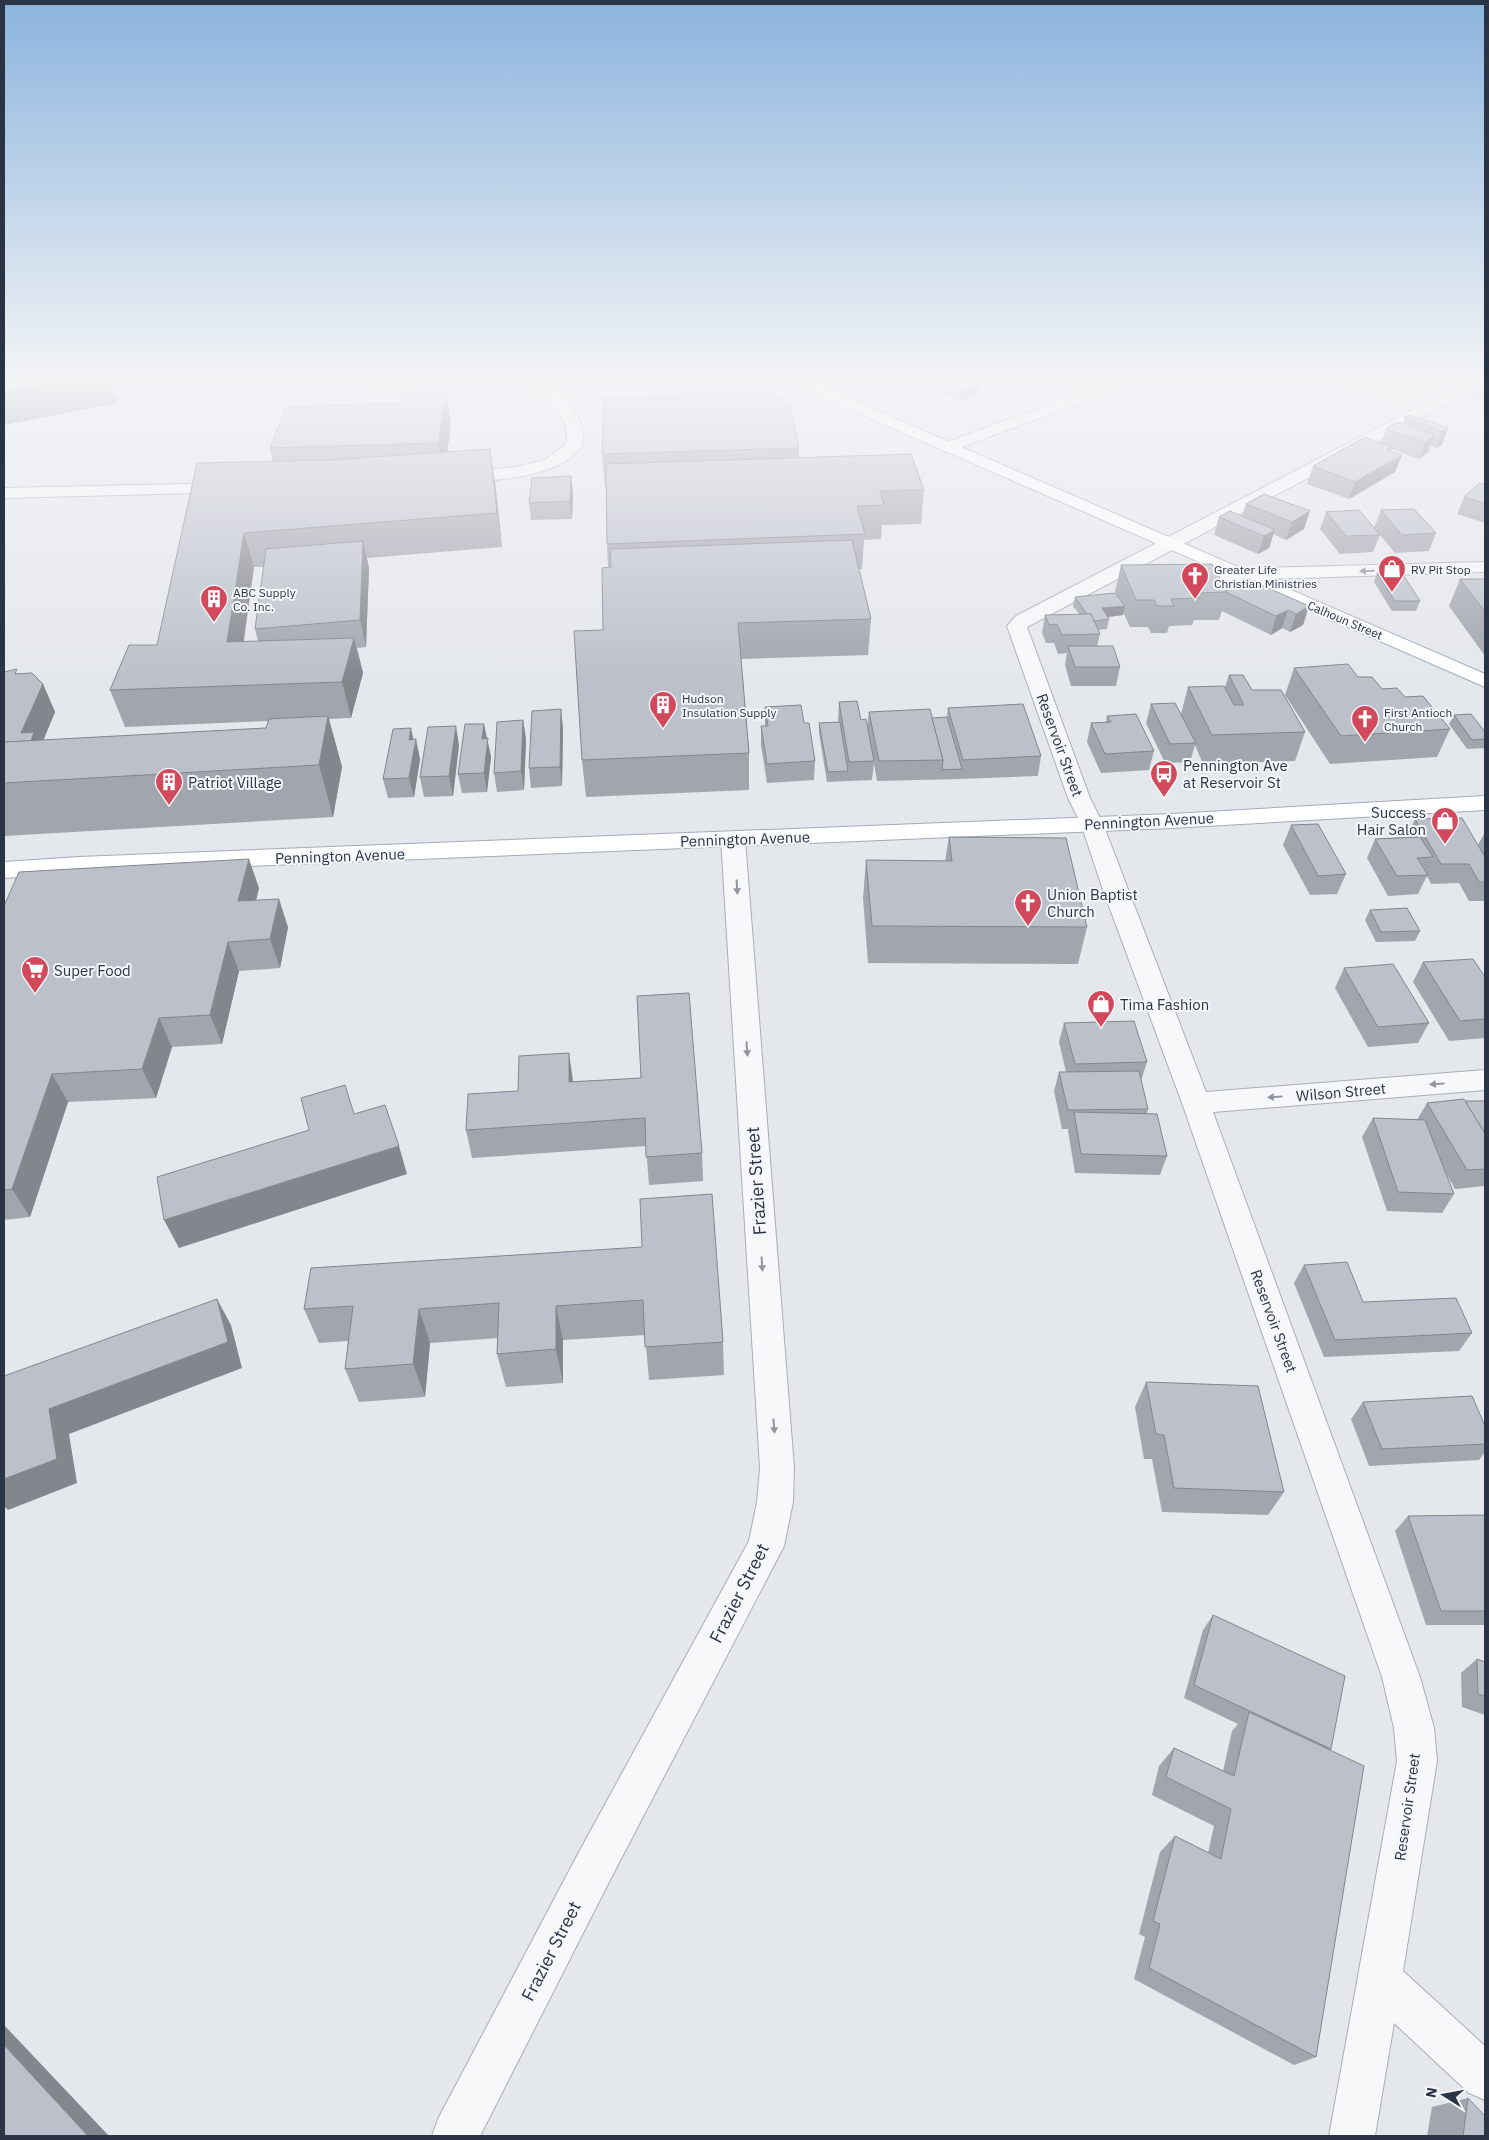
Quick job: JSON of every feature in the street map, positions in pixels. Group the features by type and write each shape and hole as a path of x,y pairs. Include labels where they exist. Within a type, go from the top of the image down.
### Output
{"main road":[{"name":"Calhoun Street","path":"1020,479 1485,681"},
{"name":"Pennington Avenue","path":"4,870 79,865 1092,824 1485,803"}],"street":[{"path":"444,480 456,479"},
{"path":"1106,576 1292,479"},
{"path":"4,493 250,487"},
{"path":"1163,576 1237,573 1289,574 1485,567"},
{"path":"1106,576 1144,576"},
{"name":"Reservoir Street","path":"1106,576 1023,620 1017,626 1079,798 1092,824 1115,890 1196,1103 1401,1677 1414,1728 1417,1761 1352,2136"},
{"name":"Frazier Street","path":"455,2136 594,1867 766,1546 775,1502 777,1468 733,839"},
{"name":"Wilson Street","path":"1196,1103 1485,1080"},
{"path":"1380,1980 1485,2077"}],"building":[{"path":"194,479 493,479 497,513 244,533 227,642 354,638 342,682 110,690 129,645 157,645"},
{"path":"532,479 571,479 570,501 529,503"},
{"path":"606,479 920,479 924,490 880,491 884,505 857,506 865,534 607,544"},
{"path":"1347,479 1360,479 1355,482"},
{"path":"1480,483 1485,485 1485,503 1464,497"},
{"path":"1264,494 1310,511 1292,522 1246,504"},
{"path":"1414,509 1436,533 1402,535 1381,510"},
{"path":"1359,510 1380,535 1346,536 1326,512"},
{"path":"1230,511 1275,530 1264,536 1219,517"},
{"name":"Hudson Insulation Supply","path":"852,540 871,619 738,623 749,753 582,760 574,631 603,630 602,568 611,567 610,549"},
{"path":"363,541 360,620 255,629 266,549"},
{"path":"1212,564 1227,592 1197,593 1199,598 1171,599 1174,606 1157,606 1154,600 1136,600 1121,565"},
{"path":"1377,573 1402,573 1420,601 1395,601"},
{"path":"1248,579 1309,606 1296,614 1288,610 1276,616 1226,592"},
{"path":"1460,579 1485,579 1485,612"},
{"path":"1115,593 1125,606 1102,608 1109,619 1094,621 1091,614 1087,614 1075,597"},
{"path":"1091,614 1100,634 1062,635 1057,624 1049,625 1045,615"},
{"path":"1068,646 1113,646 1120,667 1075,667"},
{"path":"1348,664 1358,677 1372,677 1382,689 1397,688 1405,697 1423,696 1450,729 1341,736 1294,668"},
{"path":"17,669 15,674 32,673 43,684 21,733 34,732 31,741 4,742 4,672"},
{"path":"1229,675 1243,675 1252,690 1281,690 1305,732 1212,735 1188,687 1224,686 1234,705 1244,705"},
{"path":"857,701 861,720 866,719 874,761 849,762 839,702"},
{"path":"1175,703 1196,743 1170,744 1151,704"},
{"path":"1023,704 1041,756 963,760 948,708"},
{"path":"801,705 804,723 809,723 815,761 767,764 761,726 768,726 765,707"},
{"path":"561,709 560,767 529,768 532,711"},
{"path":"930,709 943,760 879,761 869,712"},
{"path":"1136,714 1154,751 1105,754 1091,723 1111,722 1107,716"},
{"path":"1471,714 1485,732 1485,739 1472,740 1454,715"},
{"path":"328,716 319,765 4,783 4,742 266,728 269,719"},
{"path":"947,717 962,769 942,770 943,760 932,718"},
{"path":"523,720 521,771 494,773 497,722"},
{"path":"840,722 848,771 828,772 819,723"},
{"path":"465,724 484,724 482,739 488,738 484,773 458,774"},
{"path":"456,726 449,776 420,777 428,727"},
{"path":"411,728 409,740 416,739 409,778 383,779 393,729"},
{"path":"1462,818 1485,857 1485,882 1479,882 1469,864 1441,864 1415,819"},
{"path":"1318,824 1346,874 1318,876 1291,825"},
{"path":"949,837 1066,838 1087,927 872,926 866,860 952,861"},
{"path":"1420,837 1433,857 1417,858 1428,875 1397,876 1375,839"},
{"path":"249,859 238,901 279,899 270,939 228,942 210,1015 159,1018 142,1069 52,1074 12,1189 4,1190 4,906 19,872"},
{"path":"1407,908 1420,931 1381,932 1370,910"},
{"path":"1473,959 1485,977 1485,1019 1460,1021 1423,962"},
{"path":"1393,964 1429,1023 1378,1027 1344,968"},
{"path":"689,993 702,1153 646,1157 645,1118 466,1130 468,1094 518,1091 519,1056 569,1053 569,1082 641,1078 637,996"},
{"path":"1134,1021 1147,1062 1075,1064 1064,1023"},
{"path":"1139,1071 1148,1109 1068,1110 1059,1072"},
{"path":"345,1085 354,1114 385,1105 399,1146 164,1220 157,1177 309,1130 301,1098"},
{"path":"1464,1099 1485,1133 1485,1169 1467,1170 1427,1103"},
{"path":"1466,1101 1485,1101 1485,1133 1468,1106"},
{"path":"1074,1112 1157,1114 1167,1156 1081,1154"},
{"path":"1373,1118 1425,1120 1454,1194 1398,1192"},
{"path":"712,1194 723,1342 645,1347 643,1300 556,1306 556,1349 497,1354 499,1303 419,1309 413,1364 345,1369 353,1306 304,1309 311,1268 642,1247 640,1199"},
{"path":"1347,1262 1363,1302 1456,1298 1472,1333 1335,1340 1304,1265"},
{"path":"217,1299 228,1342 49,1409 57,1459 4,1479 4,1376"},
{"path":"1146,1382 1258,1386 1284,1492 1174,1488 1164,1435 1156,1434"},
{"path":"1472,1396 1485,1426 1485,1444 1382,1449 1363,1402"},
{"path":"1485,1515 1485,1611 1441,1611 1408,1516"},
{"path":"1213,1615 1345,1676 1331,1749 1194,1685"},
{"path":"1477,1659 1485,1662 1485,1696 1478,1694"},
{"path":"1249,1712 1364,1766 1316,2057 1149,1968 1160,1924 1153,1921 1175,1836 1221,1859 1231,1809 1166,1777 1174,1748 1234,1776"},
{"path":"4,2045 88,2136 4,2136"},
{"path":"1468,2098 1485,2116 1485,2136 1463,2136"}],"place":[{"name":"RV Pit Stop","path":"1392,593"},
{"name":"Greater Life Christian Ministries","path":"1195,600"},
{"name":"ABC Supply Co. Inc.","path":"214,623"},
{"name":"Hudson Insulation Supply","path":"663,729"},
{"name":"First Antioch Church","path":"1365,743"},
{"name":"Pennington Ave at Reservoir St","path":"1164,798"},
{"name":"Patriot Village","path":"169,806"},
{"name":"Success Hair Salon","path":"1445,845"},
{"name":"Union Baptist Church","path":"1028,927"},
{"name":"Super Food","path":"35,994"},
{"name":"Tima Fashion","path":"1101,1028"}]}
